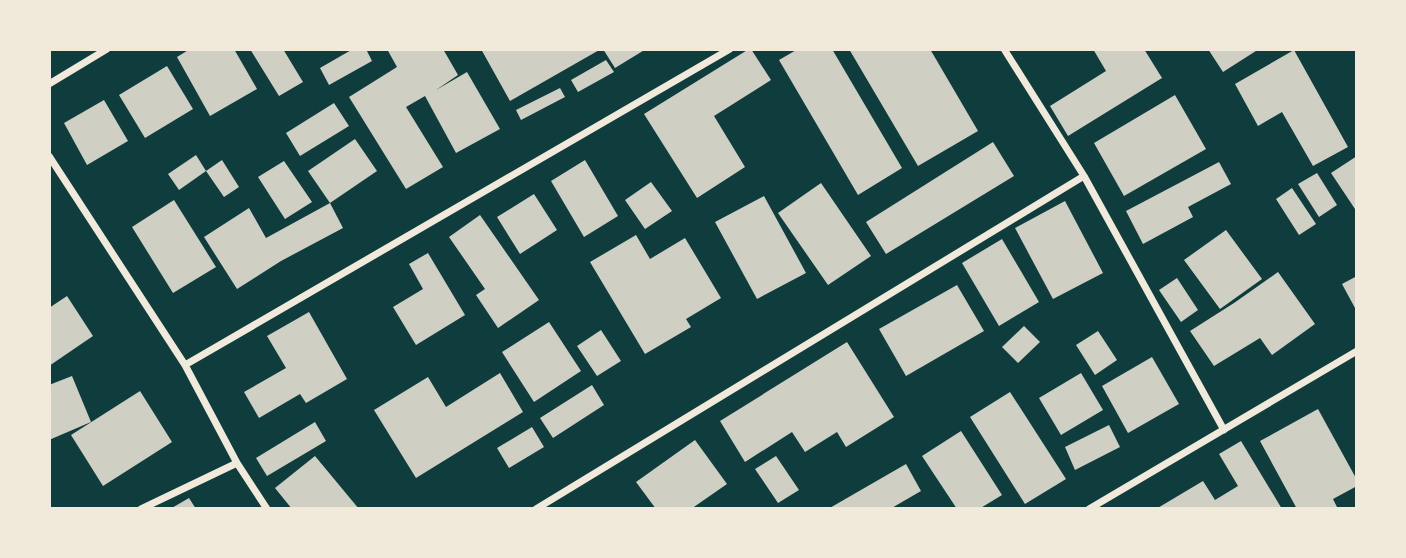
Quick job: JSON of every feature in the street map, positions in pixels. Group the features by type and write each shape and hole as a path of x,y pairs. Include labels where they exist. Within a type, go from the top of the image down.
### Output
{"street":[{"path":"49,84 107,49"},
{"path":"185,365 730,49"},
{"path":"1004,49 1084,176 1224,430"},
{"path":"49,156 185,365 237,463 267,509"},
{"path":"536,509 1084,176"},
{"path":"1089,509 1357,351"},
{"path":"141,509 237,463"}],"building":[{"path":"190,49 234,49 257,89 210,116 177,57"},
{"path":"250,49 283,49 303,82 279,96"},
{"path":"353,49 366,49 372,61 329,85 320,68"},
{"path":"387,49 443,49 458,75 436,90 467,72 500,129 456,153 425,96 406,107 443,167 406,189 349,97 397,67"},
{"path":"481,49 601,49 510,101"},
{"path":"603,49 646,49 615,68"},
{"path":"749,49 771,80 714,116 745,167 697,198 644,114"},
{"path":"798,49 832,49 902,168 858,195 779,60"},
{"path":"849,49 930,49 978,131 918,166"},
{"path":"1093,49 1144,49 1162,78 1068,136 1050,106 1106,71"},
{"path":"1208,49 1259,49 1223,72"},
{"path":"1294,50 1348,147 1313,166 1282,112 1258,126 1235,84"},
{"path":"606,60 614,72 578,92 571,80"},
{"path":"167,66 193,109 145,138 119,95"},
{"path":"560,88 565,97 521,120 516,110"},
{"path":"1175,95 1206,149 1124,196 1094,143"},
{"path":"104,100 128,141 87,165 64,123"},
{"path":"334,103 349,126 300,156 286,133"},
{"path":"355,139 377,171 330,203 308,171"},
{"path":"993,142 1014,176 886,254 866,222"},
{"path":"196,155 206,171 179,190 168,174"},
{"path":"1357,156 1357,212 1331,173"},
{"path":"222,160 239,187 224,197 206,171"},
{"path":"585,160 618,216 584,237 551,181"},
{"path":"284,161 312,202 285,219 258,177"},
{"path":"1219,162 1231,184 1188,207 1193,217 1143,244 1126,211"},
{"path":"1317,173 1337,205 1319,217 1298,184"},
{"path":"651,182 672,211 645,229 625,200"},
{"path":"821,183 871,256 828,285 778,213"},
{"path":"1292,188 1316,224 1299,235 1276,199"},
{"path":"534,194 557,230 520,254 497,217"},
{"path":"764,196 806,273 757,299 715,222"},
{"path":"174,200 216,267 173,293 132,227"},
{"path":"1065,201 1103,273 1053,299 1015,228"},
{"path":"330,203 343,228 281,261 237,289 204,237 249,208 266,238"},
{"path":"480,215 539,300 498,328 476,295 485,289 449,237"},
{"path":"1226,230 1262,279 1220,309 1184,260"},
{"path":"636,235 650,259 685,238 721,298 686,319 691,327 645,354 590,262"},
{"path":"1002,239 1039,302 999,326 962,263"},
{"path":"428,253 465,315 416,345 393,307 423,289 409,264"},
{"path":"1278,272 1315,324 1272,355 1260,338 1214,366 1190,331"},
{"path":"1357,276 1357,307 1355,308 1342,284"},
{"path":"1177,278 1198,310 1181,322 1159,290"},
{"path":"957,285 984,331 906,376 879,329"},
{"path":"67,296 93,336 49,366 49,308"},
{"path":"309,312 347,379 306,403 300,394 259,418 244,392 286,368 267,336"},
{"path":"549,322 581,371 534,402 502,352"},
{"path":"1024,326 1040,342 1018,363 1002,347"},
{"path":"601,330 621,361 597,376 577,346"},
{"path":"1098,331 1117,360 1095,375 1076,345"},
{"path":"847,342 894,417 846,447 837,432 805,452 792,432 745,462 720,421"},
{"path":"1152,357 1179,404 1128,433 1102,386"},
{"path":"500,373 523,412 416,478 374,410 428,377 446,407"},
{"path":"1081,373 1103,410 1061,435 1039,398"},
{"path":"72,376 91,422 49,440 49,385"},
{"path":"592,385 604,405 553,438 540,418"},
{"path":"140,391 172,442 103,486 71,435"},
{"path":"1010,392 1066,479 1025,504 970,417"},
{"path":"1318,409 1357,480 1357,486 1333,499 1338,509 1297,509 1260,441"},
{"path":"315,422 326,441 267,476 256,458"},
{"path":"1109,425 1120,447 1075,470 1065,447"},
{"path":"532,427 544,447 509,468 497,448"},
{"path":"961,431 1002,495 979,509 957,509 922,456"},
{"path":"695,440 727,484 691,509 656,509 636,482"},
{"path":"1241,441 1282,509 1156,509 1203,481 1215,500 1238,486 1219,454"},
{"path":"315,456 359,509 292,509 275,488"},
{"path":"776,456 799,490 778,503 755,469"},
{"path":"906,464 921,491 890,509 828,509"},
{"path":"189,498 196,509 170,509"}]}
